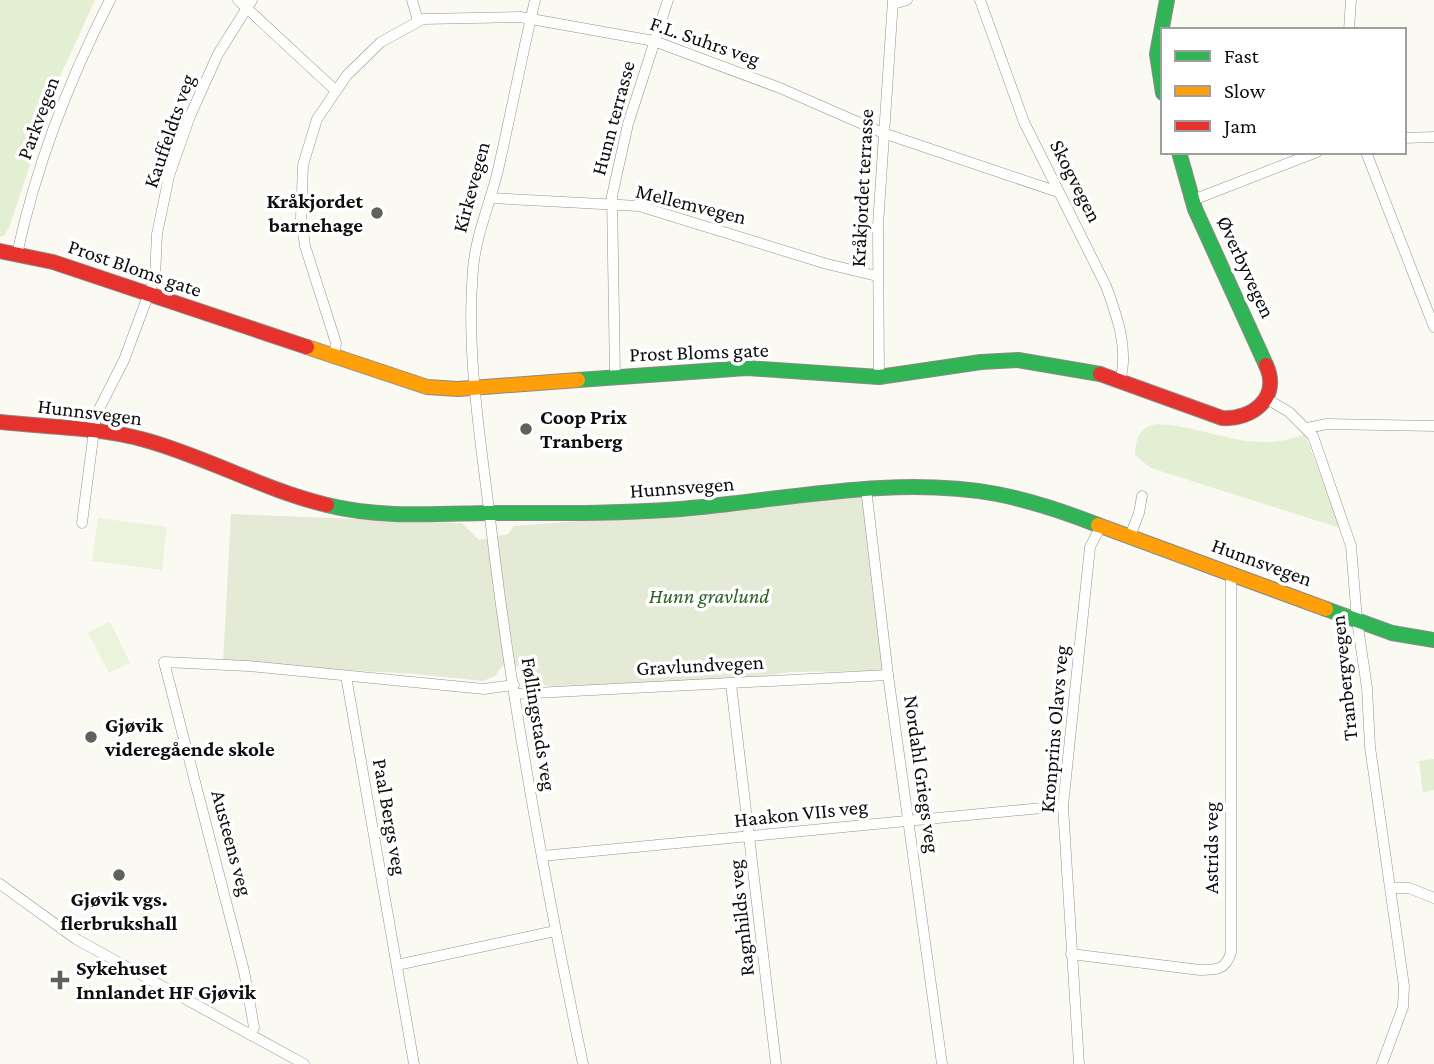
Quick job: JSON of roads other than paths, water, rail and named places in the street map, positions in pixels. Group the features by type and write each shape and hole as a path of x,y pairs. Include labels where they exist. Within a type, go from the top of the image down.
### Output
{"main road":[{"path":"1162,28 1167,0"},
{"path":"1161,32 1157,54 1161,80"},
{"name":"Øverbyvegen","path":"1180,154 1193,200 1269,366 1271,386 1267,399"},
{"name":"Prost Bloms gate","path":"0,251 53,262 427,387 475,388 747,368 879,377 978,362 1018,360 1068,366 1120,381 1229,420 1249,416 1267,399"},
{"name":"Hunnsvegen","path":"0,422 95,431 148,440 277,489 359,511 638,512 765,502 866,488 918,485 987,491 1066,509 1101,526 1392,634 1434,640"}],"street":[{"name":"Parkvegen","path":"16,254 30,199 66,96 110,0"},
{"path":"238,0 249,4 335,90"},
{"path":"412,0 418,21"},
{"name":"Kirkevegen","path":"475,388 471,303 477,234 490,198 535,0"},
{"name":"Hunn terrasse","path":"615,376 612,206 619,158 668,0"},
{"path":"893,2 907,0"},
{"name":"Skogvegen","path":"980,0 1024,122 1088,246 1116,313 1125,359 1120,381"},
{"path":"1349,28 1351,0"},
{"name":"Kråkjordet terrasse","path":"879,377 877,276 883,133 893,2"},
{"name":"Kauffeldts veg","path":"82,523 96,415 124,360 155,277 157,234 170,176 200,94 219,54 249,4"},
{"name":"F.L. Suhrs veg","path":"334,358 334,334 305,246 300,195 310,136 335,90 381,42 418,21 451,16 531,18 654,41 780,88 883,133 1058,192"},
{"path":"1406,138 1434,136"},
{"path":"1193,200 1312,154"},
{"path":"1367,154 1434,327"},
{"name":"Mellemvegen","path":"490,198 639,206 827,264 877,276"},
{"name":"Føllingstads veg","path":"475,388 489,513 514,690 555,932 583,1064"},
{"path":"1267,399 1289,412 1307,428 1327,424 1434,426"},
{"name":"Tranbergvegen","path":"1307,428 1317,443 1351,546 1357,620 1367,688 1370,747 1404,986 1403,1007 1382,1064"},
{"name":"Nordahl Griegs veg","path":"866,488 888,675 942,1064"},
{"path":"1130,536 1142,496"},
{"name":"Kronprins Olavs veg","path":"1079,1064 1063,806 1090,547 1101,526"},
{"name":"Astrids veg","path":"1071,954 1200,970 1217,970 1228,962 1231,953 1231,573"},
{"name":"Gravlundvegen","path":"164,662 514,690 731,684 801,677 888,675"},
{"name":"Austeens veg","path":"164,662 244,971 253,1020 251,1035"},
{"name":"Paal Bergs veg","path":"346,676 414,1064"},
{"name":"Ragnhilds veg","path":"731,684 776,1064"},
{"name":"Haakon VIIs veg","path":"542,856 1063,806"},
{"path":"0,884 76,939 304,1064"},
{"path":"1392,888 1409,888 1434,898"},
{"path":"397,965 555,932"}],"place":[{"name":"Kråkjordet barnehage","path":"377,213"},
{"name":"Coop Prix Tranberg","path":"526,429"},
{"name":"Gjøvik videregående skole","path":"91,737"},
{"name":"Gjøvik vgs. flerbrukshall","path":"119,875"},
{"name":"Sykehuset Innlandet HF Gjøvik","path":"60,980"}],"park label":[{"name":"Hunn gravlund","path":"709,596"}]}
